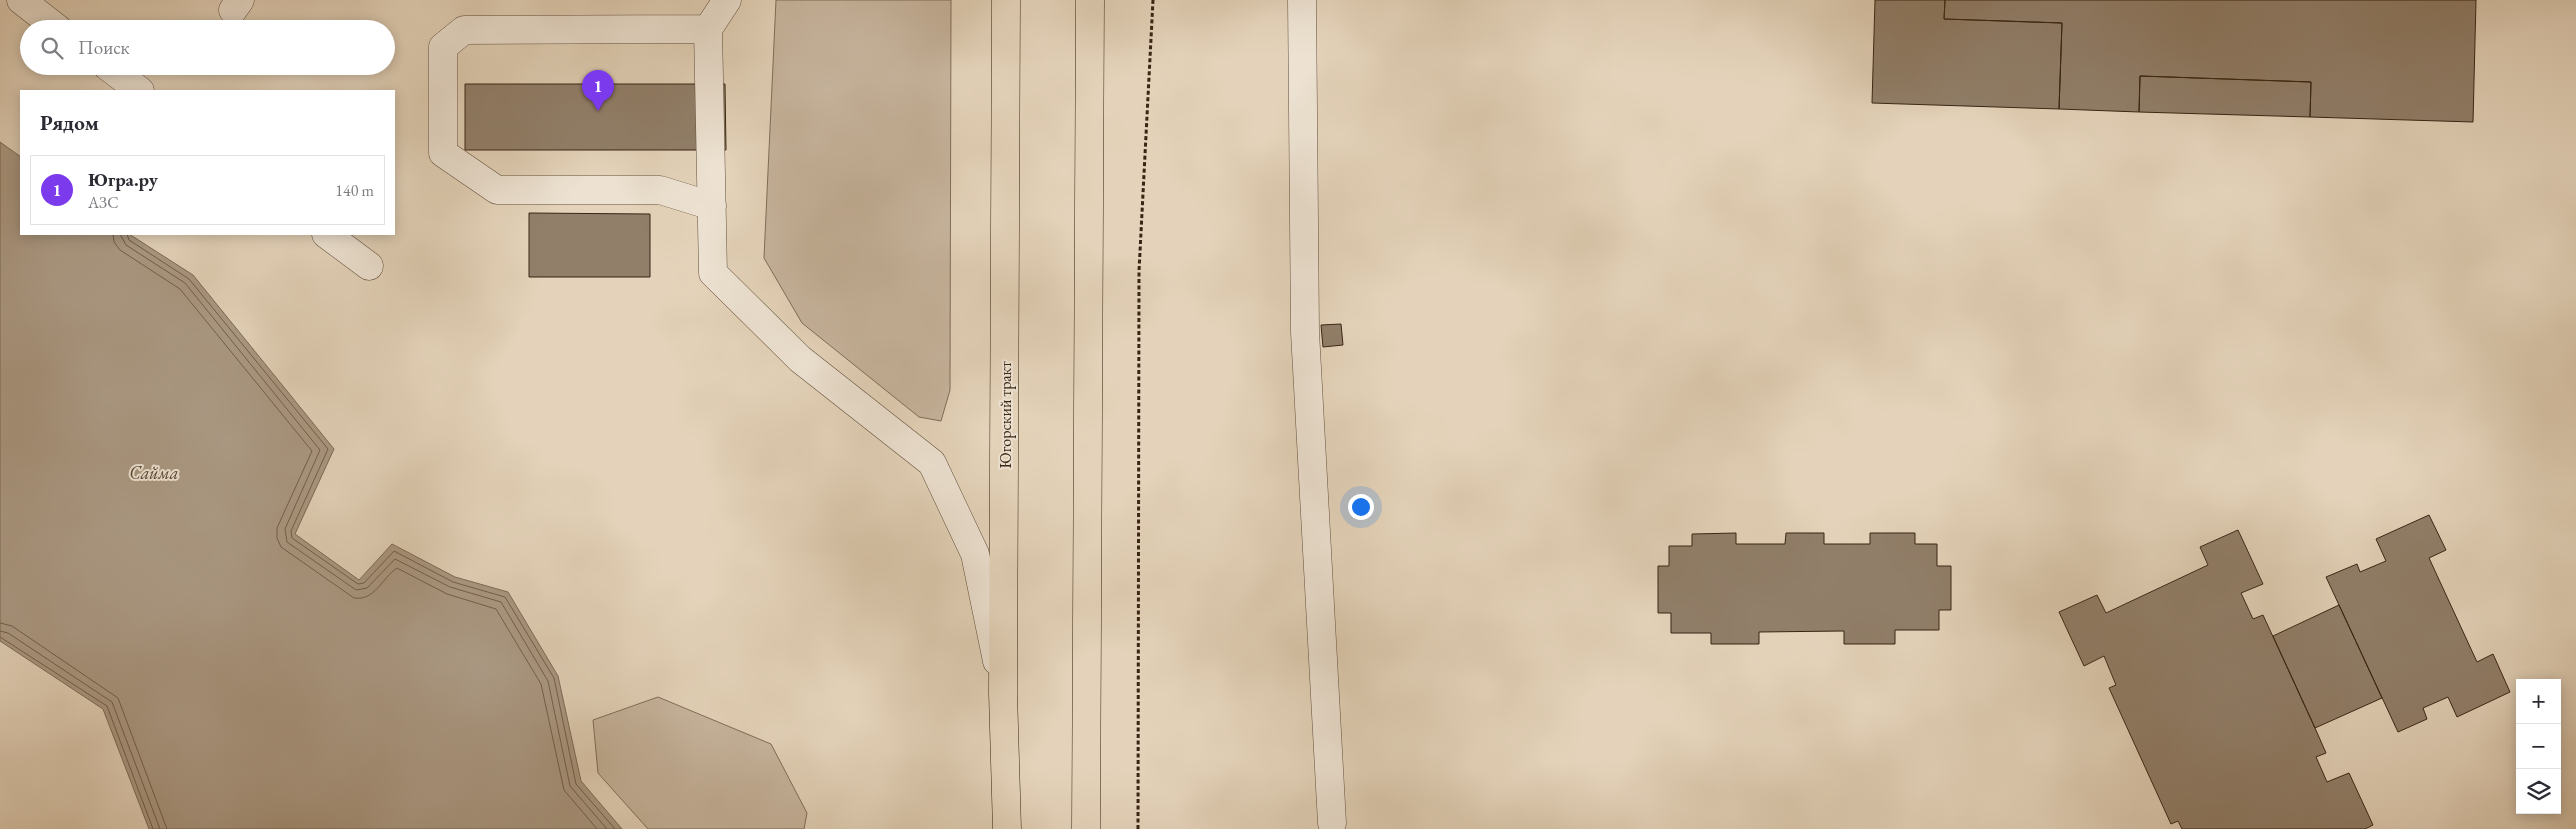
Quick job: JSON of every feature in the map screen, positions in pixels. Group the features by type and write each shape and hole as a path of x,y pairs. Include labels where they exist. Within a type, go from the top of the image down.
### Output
{"main road":[{"name":"Югорский тракт","path":"1006,0 1003,693 1007,829"},
{"path":"1086,829 1090,0"}],"lane":[{"path":"21,0 47,20"},
{"path":"727,0 708,29 714,273 800,359 932,463 975,554 1003,693"},
{"path":"1302,0 1304,332 1332,823"},
{"path":"708,29 464,30 443,47 443,153 496,190 660,190 712,206"},
{"path":"119,75 139,90"},
{"path":"327,235 369,266"}],"path":[{"path":"1138,829 1139,270 1153,0"}],"shaded area":[{"path":"776,0 951,0 950,390 941,421 919,417 802,323 764,258"},
{"path":"658,697 771,744 807,813 804,829 648,829 598,773 593,720"}],"water":[{"name":"Сайма","path":"0,142 20,156 20,235 131,235 193,275 334,449 295,534 359,580 392,544 455,577 508,592 558,676 581,781 622,829 149,829 103,709 0,641"}],"building":[{"path":"1875,0 1945,0 1944,19 2062,23 2059,109 1872,103"},
{"path":"1945,0 2476,0 2473,122 2310,117 2311,82 2140,76 2139,112 2059,109 2062,23 1944,19"},
{"path":"2140,76 2311,82 2310,117 2139,112"},
{"path":"465,84 725,84 726,150 465,150"},
{"path":"529,213 650,214 650,277 529,277"},
{"path":"1341,324 1343,345 1323,347 1321,325"},
{"path":"2429,515 2446,550 2429,558 2477,662 2493,654 2510,692 2457,717 2448,697 2423,708 2427,719 2398,732 2326,577 2357,564 2360,572 2386,561 2376,539"},
{"path":"2238,530 2263,584 2241,593 2253,619 2263,615 2315,728 2326,753 2316,757 2327,782 2349,773 2373,825 2365,829 2182,829 2178,821 2171,824 2109,688 2116,685 2104,656 2084,666 2059,612 2097,595 2106,613 2208,565 2200,547"},
{"path":"1736,533 1736,544 1785,544 1786,533 1824,533 1824,544 1870,544 1870,533 1915,533 1915,544 1937,544 1937,566 1951,566 1951,610 1939,610 1939,630 1895,630 1895,644 1844,644 1844,631 1759,632 1759,644 1711,644 1711,633 1671,633 1671,613 1658,613 1658,566 1669,566 1669,546 1692,546 1692,534"},
{"path":"2339,605 2382,698 2315,728 2273,636"}],"place":[{"name":"Югра.ру","path":"598,111"}]}
